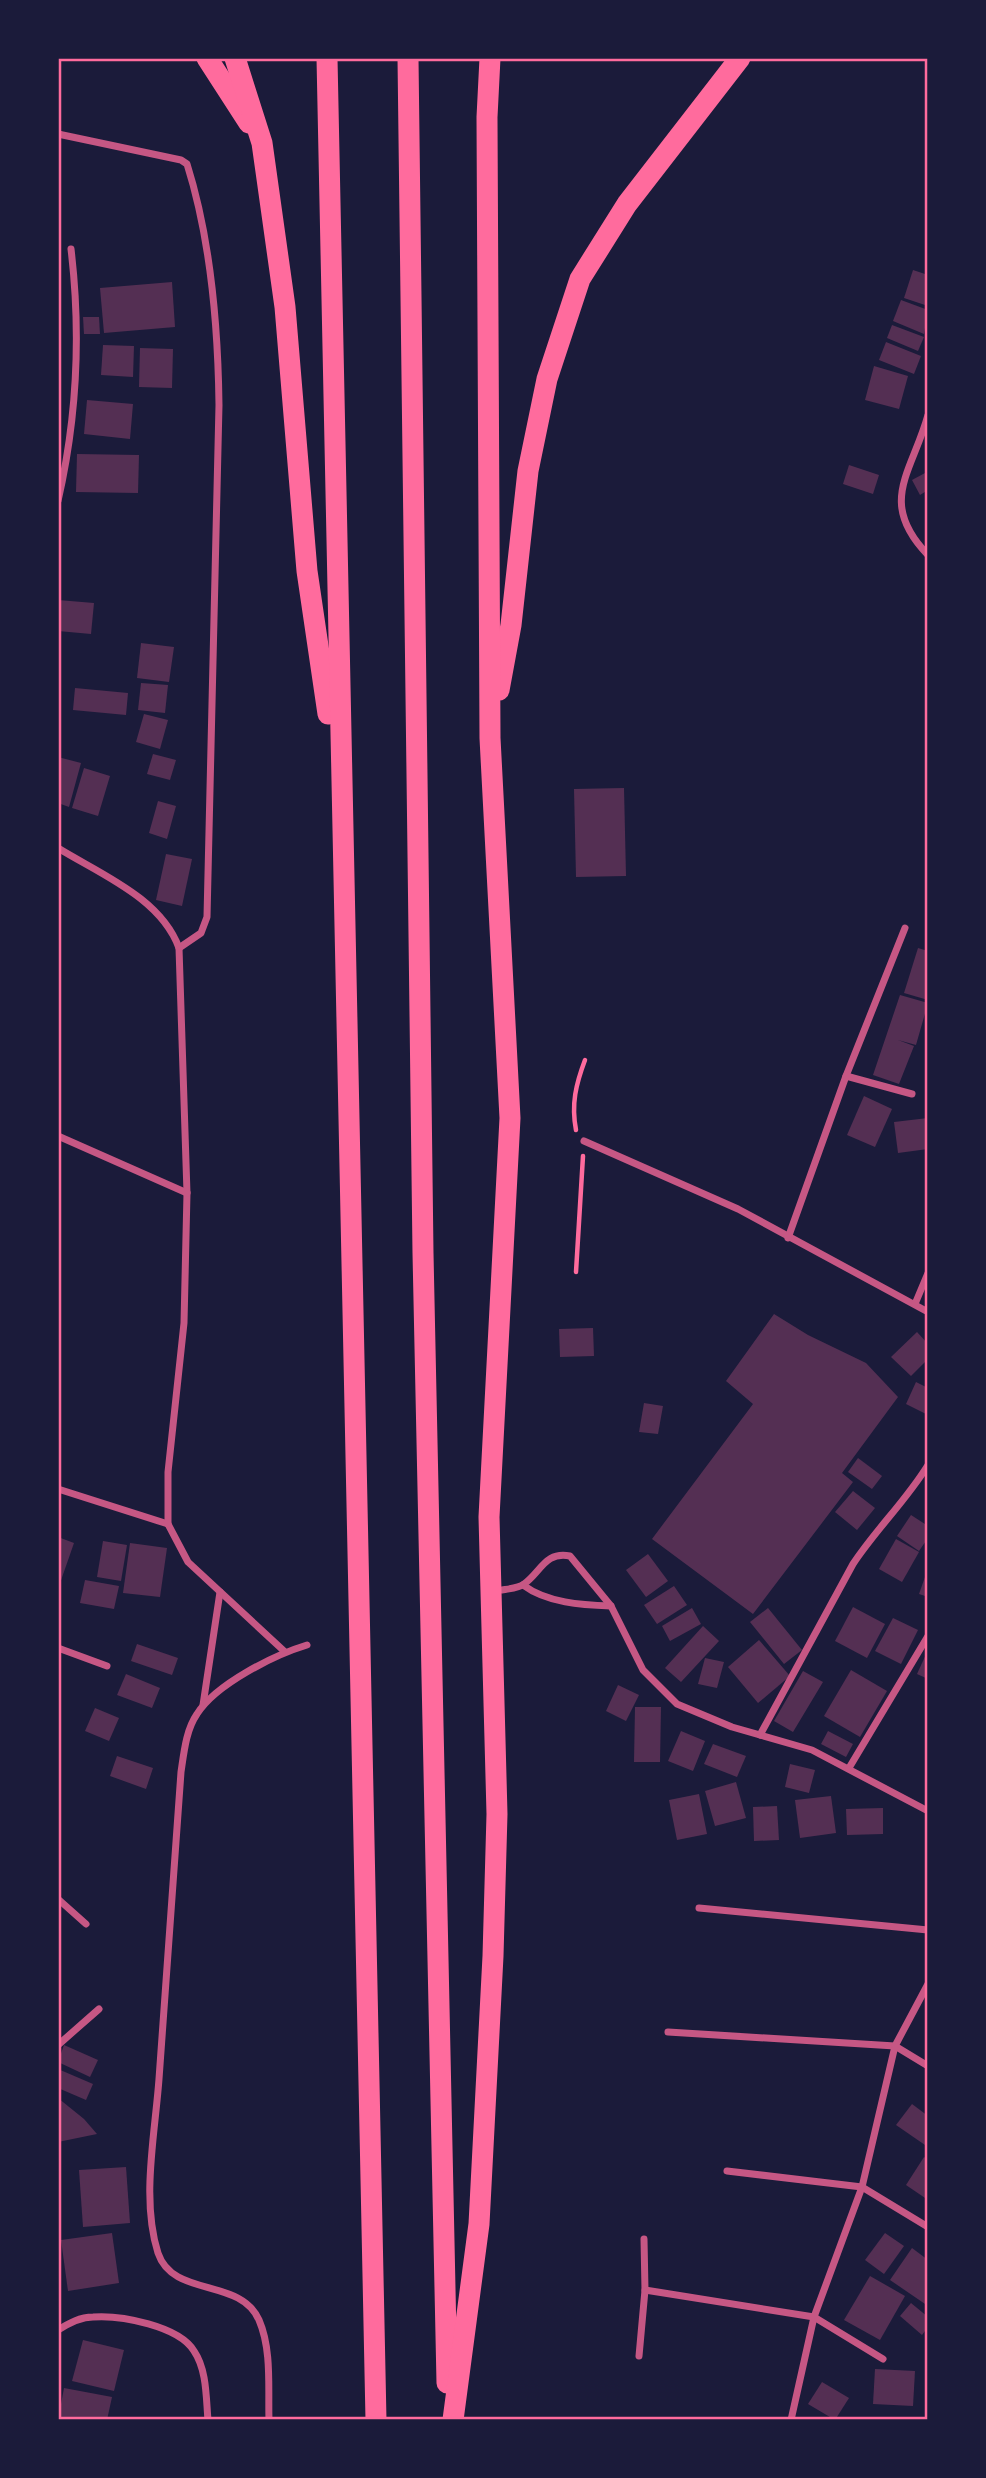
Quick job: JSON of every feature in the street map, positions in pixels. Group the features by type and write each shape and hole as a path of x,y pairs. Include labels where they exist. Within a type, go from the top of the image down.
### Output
{"highway":[{"path":"207,58 262,142"},
{"path":"235,58 262,142 285,307 307,571 341,803"},
{"path":"327,58 376,2420"},
{"path":"408,58 423,1253 451,2420"},
{"path":"451,2420 479,2224 497,1814 489,1517 510,1118 489,738 486,117 490,58"},
{"path":"489,738 511,625 528,471 547,379 580,279 627,204 740,58"}],"street":[{"path":"58,134 180,160 187,164 207,254 218,350 219,405 207,917 201,933 179,948"},
{"path":"58,501 67,463 78,337 71,249"},
{"path":"928,415 899,500 905,520 928,555"},
{"path":"919,447 928,442"},
{"path":"58,848 157,912 173,932 179,948 187,1193 184,1323 168,1472 167,1524 188,1562 284,1651"},
{"path":"788,1238 846,1076 905,928"},
{"path":"846,1076 912,1094"},
{"path":"58,1136 187,1193"},
{"path":"584,1141 738,1209 928,1312"},
{"path":"915,1304 928,1273"},
{"path":"760,1735 853,1564 869,1539 910,1494 928,1465"},
{"path":"58,1489 167,1524"},
{"path":"502,1590 523,1585 549,1559 561,1554 570,1556 611,1606 643,1670 657,1687 693,1712 812,1750 928,1811"},
{"path":"523,1585 533,1592 567,1602 611,1606"},
{"path":"220,1592 203,1705 188,1735 181,1772 153,2158 154,2234 164,2266 173,2274 235,2295 254,2312 266,2346 269,2420"},
{"path":"849,1768 928,1636"},
{"path":"203,1705 226,1686 284,1651 307,1644"},
{"path":"58,1648 107,1666"},
{"path":"58,1899 86,1924"},
{"path":"699,1908 928,1930"},
{"path":"791,2420 814,2317 862,2187 894,2046 928,1984"},
{"path":"58,2045 99,2009"},
{"path":"668,2032 894,2046 928,2066"},
{"path":"727,2171 862,2187 928,2227"},
{"path":"639,2356 645,2290 644,2239"},
{"path":"645,2290 814,2317 883,2359"},
{"path":"58,2330 72,2321 93,2316 166,2329 184,2338 202,2368 208,2420"}],"path":[{"path":"576,1272 584,1141 577,1133 573,1112 576,1086 585,1060"}],"building":[{"path":"913,270 928,275 928,306 904,298"},
{"path":"172,282 175,327 104,333 100,288"},
{"path":"901,300 928,310 924,334 893,321"},
{"path":"83,317 99,317 100,334 84,334"},
{"path":"58,319 61,319 61,354 58,354"},
{"path":"892,325 924,337 918,351 887,338"},
{"path":"886,342 921,356 914,374 879,360"},
{"path":"103,345 134,346 133,377 101,375"},
{"path":"140,348 173,349 172,388 139,387"},
{"path":"874,366 908,376 899,409 865,400"},
{"path":"87,400 133,404 130,439 84,434"},
{"path":"77,454 139,455 138,493 76,492"},
{"path":"849,465 879,475 873,494 843,484"},
{"path":"925,473 928,490 920,495 912,480"},
{"path":"58,600 94,603 91,634 58,631"},
{"path":"141,643 174,647 169,682 137,678"},
{"path":"141,683 168,685 165,713 138,710"},
{"path":"75,688 128,693 126,715 73,710"},
{"path":"144,714 168,720 160,749 136,742"},
{"path":"153,754 176,760 170,780 147,774"},
{"path":"58,757 81,763 69,807 58,803"},
{"path":"84,768 110,776 98,816 72,808"},
{"path":"624,788 626,876 576,877 574,789"},
{"path":"158,801 176,806 167,839 149,833"},
{"path":"166,854 192,859 182,906 156,900"},
{"path":"918,948 928,951 928,1000 904,993"},
{"path":"900,995 928,1003 916,1045 898,1040 914,1046 899,1084 873,1075"},
{"path":"864,1096 892,1109 875,1147 847,1135"},
{"path":"928,1118 928,1149 898,1153 894,1122"},
{"path":"774,1314 808,1335 866,1363 898,1397 842,1473 853,1482 753,1614 652,1539 753,1404 726,1381"},
{"path":"593,1328 594,1356 560,1357 559,1329"},
{"path":"917,1332 928,1344 928,1359 911,1376 891,1357"},
{"path":"916,1382 928,1388 928,1415 906,1404"},
{"path":"644,1403 663,1406 658,1434 639,1432"},
{"path":"858,1458 882,1476 872,1489 848,1472"},
{"path":"853,1491 875,1508 857,1530 835,1512"},
{"path":"911,1515 928,1526 928,1538 919,1551 897,1536"},
{"path":"58,1537 74,1543 58,1589"},
{"path":"896,1539 919,1552 902,1582 879,1569"},
{"path":"103,1541 127,1545 121,1581 97,1577"},
{"path":"130,1543 167,1548 160,1597 123,1593"},
{"path":"648,1554 668,1581 646,1597 626,1570"},
{"path":"925,1577 928,1578 928,1597 919,1594"},
{"path":"85,1580 119,1586 114,1609 80,1603"},
{"path":"674,1586 687,1605 657,1624 644,1605"},
{"path":"853,1607 885,1624 867,1658 835,1641"},
{"path":"692,1608 701,1624 670,1641 662,1626"},
{"path":"768,1608 802,1650 784,1664 750,1622"},
{"path":"893,1618 918,1630 901,1664 875,1651"},
{"path":"703,1626 719,1641 681,1682 665,1668"},
{"path":"759,1640 790,1676 758,1703 728,1667"},
{"path":"137,1644 178,1658 172,1675 131,1661"},
{"path":"928,1650 928,1679 917,1674"},
{"path":"705,1658 724,1662 717,1688 698,1684"},
{"path":"851,1670 887,1691 860,1737 824,1716"},
{"path":"803,1671 823,1682 793,1732 774,1721"},
{"path":"126,1674 160,1688 152,1708 117,1695"},
{"path":"618,1685 639,1695 626,1721 606,1711"},
{"path":"635,1707 661,1707 660,1762 634,1762"},
{"path":"95,1708 119,1718 109,1741 85,1731"},
{"path":"681,1731 705,1741 693,1771 668,1761"},
{"path":"828,1731 853,1744 846,1757 821,1744"},
{"path":"713,1744 746,1756 737,1777 704,1764"},
{"path":"117,1756 153,1768 146,1789 110,1776"},
{"path":"790,1764 815,1770 809,1793 785,1787"},
{"path":"736,1782 746,1818 715,1826 705,1791"},
{"path":"699,1794 707,1834 677,1840 669,1800"},
{"path":"831,1796 836,1833 800,1838 795,1800"},
{"path":"777,1806 779,1840 754,1841 753,1807"},
{"path":"883,1808 883,1834 847,1835 846,1809"},
{"path":"64,2045 98,2060 90,2077 58,2062"},
{"path":"58,2069 93,2084 86,2100 58,2088"},
{"path":"58,2098 84,2119 97,2134 58,2142"},
{"path":"912,2104 928,2116 928,2141 925,2145 896,2125"},
{"path":"924,2157 928,2160 928,2200 906,2185"},
{"path":"126,2167 130,2223 83,2227 79,2170"},
{"path":"112,2233 119,2283 68,2291 61,2240"},
{"path":"885,2233 904,2246 884,2274 865,2260"},
{"path":"912,2248 928,2260 928,2306 890,2280"},
{"path":"870,2276 905,2296 880,2340 844,2320"},
{"path":"911,2303 928,2317 928,2327 922,2335 900,2316"},
{"path":"83,2340 124,2350 114,2391 72,2381"},
{"path":"875,2369 915,2371 913,2406 873,2404"},
{"path":"822,2382 849,2398 835,2420 808,2404"},
{"path":"64,2388 112,2397 107,2420 58,2420"}]}
